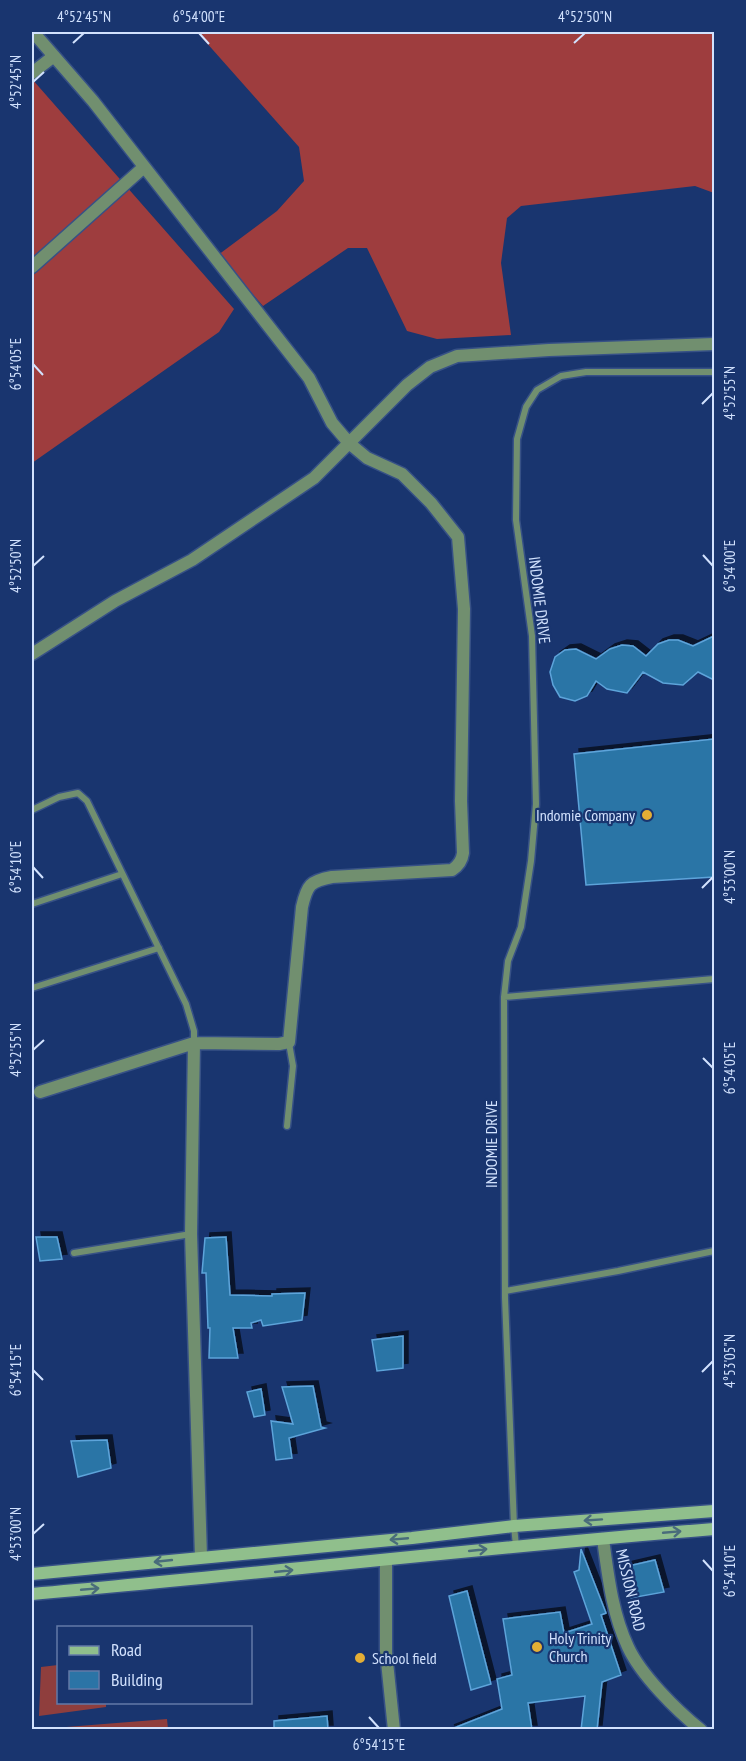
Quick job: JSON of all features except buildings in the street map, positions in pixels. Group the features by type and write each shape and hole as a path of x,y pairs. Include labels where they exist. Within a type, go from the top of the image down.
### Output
{"main road":[{"path":"32,1574 412,1538 513,1526 714,1511"},
{"path":"32,1594 202,1579 516,1546 714,1529"}],"street":[{"path":"33,32 93,101 309,378 332,423 349,443 367,458 402,474 431,503 458,537 464,609 461,801 463,859 452,870 332,877 318,879 307,887 302,907 289,1042 279,1044 194,1043 39,1092"},
{"path":"32,73 54,56"},
{"path":"32,267 144,167"},
{"path":"32,654 115,601 202,554 314,478 407,385 430,367 457,357 549,350 714,344"},
{"path":"194,1043 191,1234 201,1557"},
{"name":"MISSION ROAD","path":"603,1539 608,1578 617,1616 628,1647 659,1688 700,1730"},
{"path":"386,1560 386,1652 394,1730"}],"lane":[{"name":"INDOMIE DRIVE","path":"516,1546 513,1526 505,1291 504,997 508,961 521,927 531,861 536,804 532,636 516,520 517,439 526,408 537,390 561,376 586,372 714,372"},
{"path":"32,810 60,797 78,793 87,801 186,1004 194,1031 194,1043"},
{"path":"32,904 122,874"},
{"path":"32,988 159,948"},
{"path":"504,997 714,979"},
{"path":"286,1126 293,1066 289,1042"},
{"path":"74,1253 191,1234"},
{"path":"505,1291 714,1251"}],"shaded area":[{"path":"197,32 714,32 714,193 695,186 521,206 507,218 501,263 511,335 437,339 407,331 367,248 348,248 263,306 218,255 277,211 304,181 299,147"},
{"path":"32,79 234,309 219,332 32,463"},
{"path":"57,1665 57,1704 106,1704 106,1707 39,1716 41,1667"},
{"path":"167,1719 168,1729 41,1729"}],"place":[{"name":"Indomie Company","path":"647,815"},
{"name":"Holy Trinity Church","path":"537,1647"},
{"name":"School field","path":"360,1658"}]}
